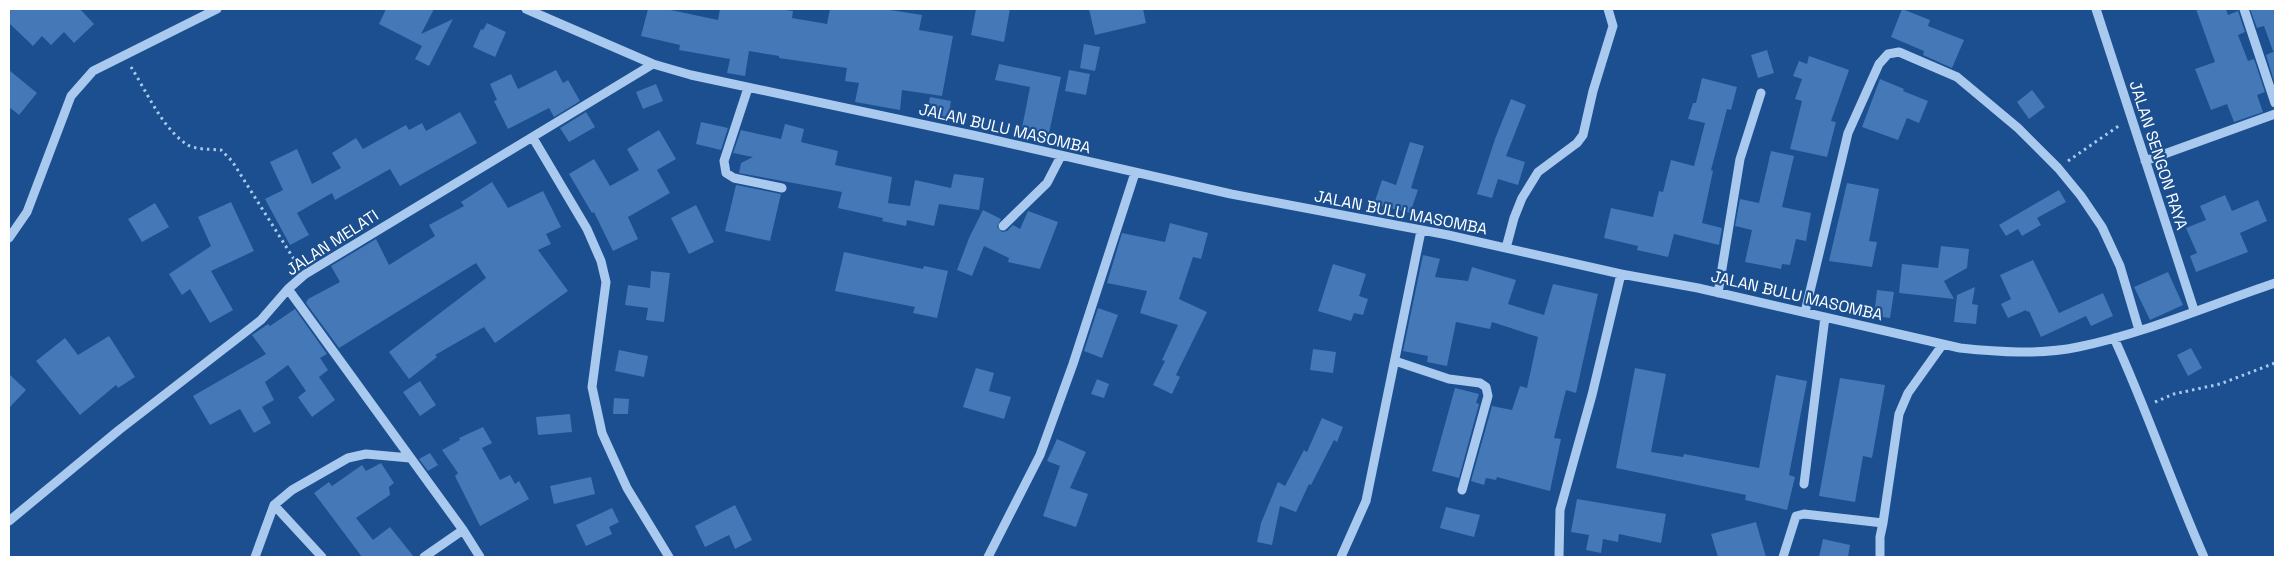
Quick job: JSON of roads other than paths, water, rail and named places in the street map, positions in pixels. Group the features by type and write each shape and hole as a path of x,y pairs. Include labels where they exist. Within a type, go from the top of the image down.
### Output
{"street":[{"path":"9,238 27,212 71,96 93,71 218,9"},
{"name":"JALAN BULU MASOMBA","path":"526,9 653,64 748,88 977,136 1231,194 1718,292 1943,344 1988,351 2043,351 2077,347 2139,330 2275,283"},
{"path":"1506,248 1514,218 1522,198 1538,172 1577,142 1583,135 1593,91 1613,26 1608,9"},
{"name":"JALAN SENGON RAYA","path":"2096,9 2194,310"},
{"path":"2244,9 2275,103"},
{"path":"1805,312 1848,133 1879,64 1888,54 1899,52 1957,77 2018,128 2058,168 2081,196 2102,227 2120,266 2139,330"},
{"name":"JALAN MELATI","path":"9,521 119,430 261,320 288,289 304,275 653,64"},
{"path":"748,88 724,160 726,173 734,178 782,188"},
{"path":"1718,292 1740,159 1761,93"},
{"path":"2145,161 2275,114"},
{"path":"533,138 586,229 601,261 606,282 592,387 602,433 627,488 669,557"},
{"path":"1003,226 1047,183 1061,156"},
{"path":"988,557 1040,455 1073,364 1135,172"},
{"path":"1341,557 1366,501 1421,231"},
{"path":"1559,557 1560,510 1592,395 1621,274"},
{"path":"288,289 463,530 480,557"},
{"path":"1804,484 1825,318"},
{"path":"2114,338 2170,469 2181,505 2204,557"},
{"path":"1880,557 1880,537 1899,414 1908,393 1943,344"},
{"path":"1395,360 1449,378 1480,383 1486,387 1488,396 1462,490"},
{"path":"255,557 274,505 308,480 348,458 366,454 410,458"},
{"path":"274,505 322,557"},
{"path":"1783,557 1796,516 1804,514 1883,523"},
{"path":"424,557 463,530"}]}
